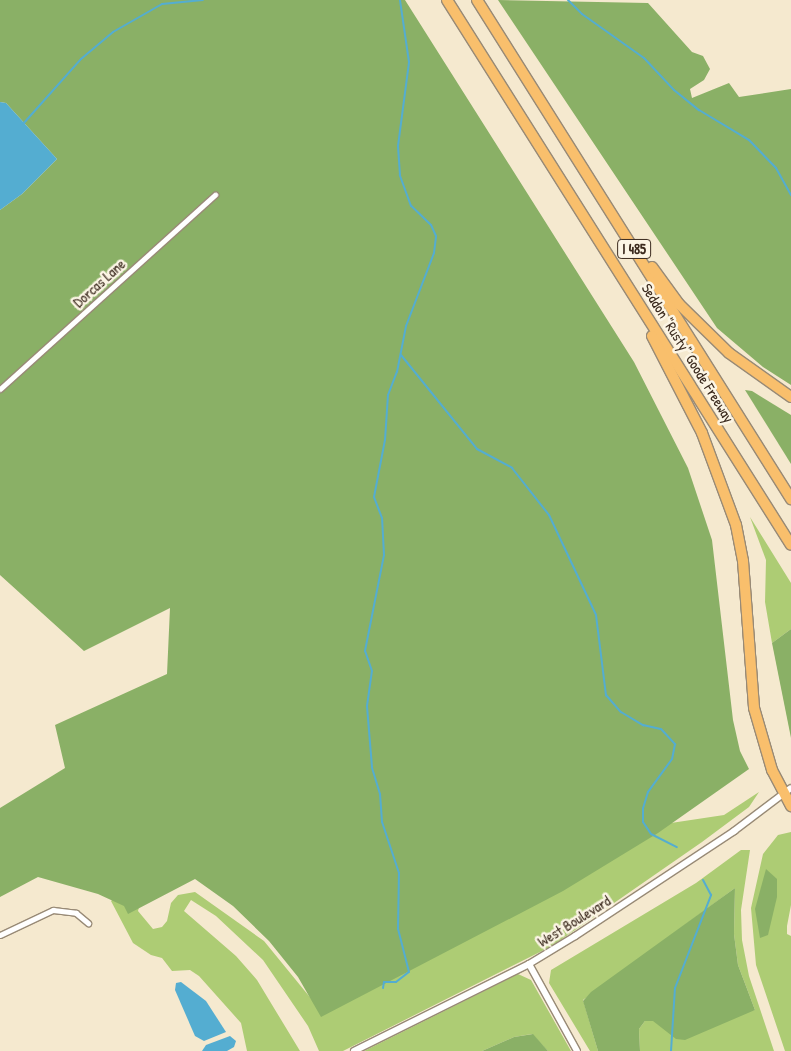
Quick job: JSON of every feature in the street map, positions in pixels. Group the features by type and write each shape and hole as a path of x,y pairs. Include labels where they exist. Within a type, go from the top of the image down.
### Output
{"highway":[{"name":"Seddon \"Rusty\" Goode Freeway","path":"447,0 791,545"},
{"name":"Seddon \"Rusty\" Goode Freeway","path":"477,0 791,499"},
{"path":"602,199 679,304 701,327 763,380 791,397"},
{"path":"633,294 702,434 736,524 743,561 754,708 761,738 787,791 791,806"}],"street":[{"name":"Dorcas Lane","path":"0,389 215,195"},
{"name":"West Boulevard","path":"354,1051 529,964 704,852 787,791"},
{"path":"0,935 53,910 76,913 88,923"},
{"path":"529,964 577,1051"}],"green space":[{"path":"0,0 405,0 634,362 688,468 712,540 733,720 740,751 749,769 658,833 563,891 321,1017 298,977 269,941 233,906 195,879 128,914 124,906 98,894 38,877 0,897 0,808 65,768 55,725 167,674 170,608 84,651 0,575 0,210 22,194 57,159 6,103 0,102"},
{"path":"498,0 648,3 692,52 703,56 710,69 704,80 690,89 692,98 729,83 739,97 791,89 791,385 763,367 717,328"},
{"path":"745,390 752,391 791,415 791,464"},
{"path":"750,517 791,583 791,629 772,643 765,602 766,560"},
{"path":"791,629 791,738 772,643"},
{"path":"759,792 749,807 702,842 552,946 343,1051 319,1051 308,1026 263,960 216,916 191,900 184,911 236,956 257,980 300,1051 247,1051 241,1023 199,976 190,970 172,971 162,958 151,955 133,943 111,901 149,870 138,911 153,929 162,927 167,921 171,903 178,895 195,892 264,941 322,1012 671,823 724,815"},
{"path":"791,832 791,905 787,934 791,936 791,1051 785,1051 756,965 751,908 763,854 778,835"},
{"path":"741,850 750,850 741,910 742,940 749,976 774,1051 640,1051 639,1029 645,1021 755,1010 738,965 734,934 735,888 583,1000 598,1051 590,1051 549,983 551,970 696,883"},
{"path":"766,869 777,879 777,897 768,935 760,938 755,909"},
{"path":"735,888 734,934 738,965 755,1010 685,1040 676,1039 653,1021 645,1021 639,1029 640,1051 598,1051 583,1001 591,992"},
{"path":"518,974 531,980 571,1051 548,1051 532,1034 514,1037 482,1051 364,1051"},
{"path":"533,1034 548,1051 482,1051 514,1037"}],"water":[{"path":"0,102 6,103 57,159 22,194 0,210"},
{"path":"181,982 206,1001 226,1032 204,1041 195,1036 175,990 176,983"},
{"path":"230,1036 236,1041 234,1047 227,1051 202,1051 206,1045"}],"waterway":[{"path":"23,124 81,59 113,32 162,4 203,0"},
{"path":"383,988 384,982 396,982 409,972 398,929 399,873 382,822 380,794 372,767 367,706 372,671 365,651 384,555 382,518 374,497 385,440 388,395 397,372 406,326 434,253 436,236 431,225 411,206 400,175 398,146 409,62 400,0"},
{"path":"568,0 582,14 644,58 674,90 699,110 749,140 776,168 791,195"},
{"path":"401,355 477,449 512,468 549,515 596,615 606,695 621,712 643,725 661,729 675,744 672,759 648,792 643,808 643,822 651,834 677,847"},
{"path":"671,1051 675,988 711,895 703,880"}]}
